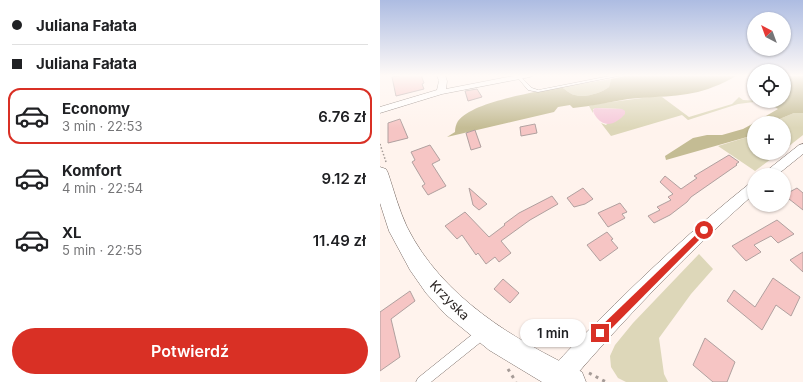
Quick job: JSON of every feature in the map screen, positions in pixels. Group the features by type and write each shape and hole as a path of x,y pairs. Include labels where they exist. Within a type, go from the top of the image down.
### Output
{"street":[{"path":"380,110 438,93"},
{"path":"778,168 803,148"},
{"name":"Krzyska","path":"384,169 395,224 420,267 441,294 456,309 485,332 562,380"},
{"path":"562,380 570,364 726,209 747,192"}],"lane":[{"path":"422,382 485,332"}],"path":[{"path":"380,144 384,169"}],"shaded area":[{"path":"533,93 569,93 579,96 597,93 694,93 628,99 573,108 570,105 558,107 554,112 447,137 455,132 457,122 466,114 477,108 506,98"},
{"path":"569,93 597,93 579,96"},
{"path":"791,93 803,93 803,113 794,113 787,116 766,116 778,109 776,108 791,108"},
{"path":"650,97 662,97 689,117 732,104 739,97 743,100 747,100 747,103 738,104 688,120 682,115 611,136 601,123 606,125 622,109 598,108 593,109 593,113 589,106"},
{"path":"595,108 622,109 625,111 625,114 619,120 608,124 597,118 593,110"},
{"path":"794,113 803,113 803,135 791,144 791,116 787,116"},
{"path":"747,127 747,137 666,160 665,156 693,138 707,135 722,135"},
{"path":"747,137 747,160 770,160 759,168 751,168 718,146"},
{"path":"699,254 713,269 691,294 659,338 664,374 668,382 626,382 618,378 611,367 610,356 615,345 633,323"}],"building":[{"path":"395,93 409,93 396,96"},
{"path":"466,93 479,93 482,97 468,101"},
{"path":"400,119 408,138 388,143 388,123"},
{"path":"535,124 537,133 521,136 520,127"},
{"path":"475,130 481,147 471,150 466,133"},
{"path":"430,145 440,160 432,164 446,186 428,195 422,186 425,184 412,162 415,160 411,152"},
{"path":"729,155 739,162 736,164 737,165 691,197 670,215 654,223 648,216 660,210 657,207 671,200 668,197 673,194 660,182 665,176 681,189 697,178 694,176"},
{"path":"469,188 487,204 479,210 473,205"},
{"path":"583,188 593,199 585,204 574,207 567,198"},
{"path":"797,188 803,193 803,210 791,201 791,191"},
{"path":"552,196 558,204 530,220 501,241 511,253 499,262 495,257 486,264 478,253 476,255 462,235 457,239 445,226 465,212 489,237 519,213"},
{"path":"620,203 627,212 622,214 625,218 608,227 598,213"},
{"path":"777,220 794,234 778,243 771,236 754,245 761,252 746,261 732,246"},
{"path":"607,232 613,239 611,240 618,248 600,261 587,245"},
{"path":"803,252 803,272 790,260"},
{"path":"773,278 800,297 791,316 776,305 762,330 727,301 734,290 755,307"},
{"path":"503,279 519,293 510,303 494,289"},
{"path":"410,291 415,301 391,319 400,357 380,371 380,312"},
{"path":"705,338 735,362 727,382 713,382 693,365"}],"route":[{"path":"600,333 704,230"}]}
